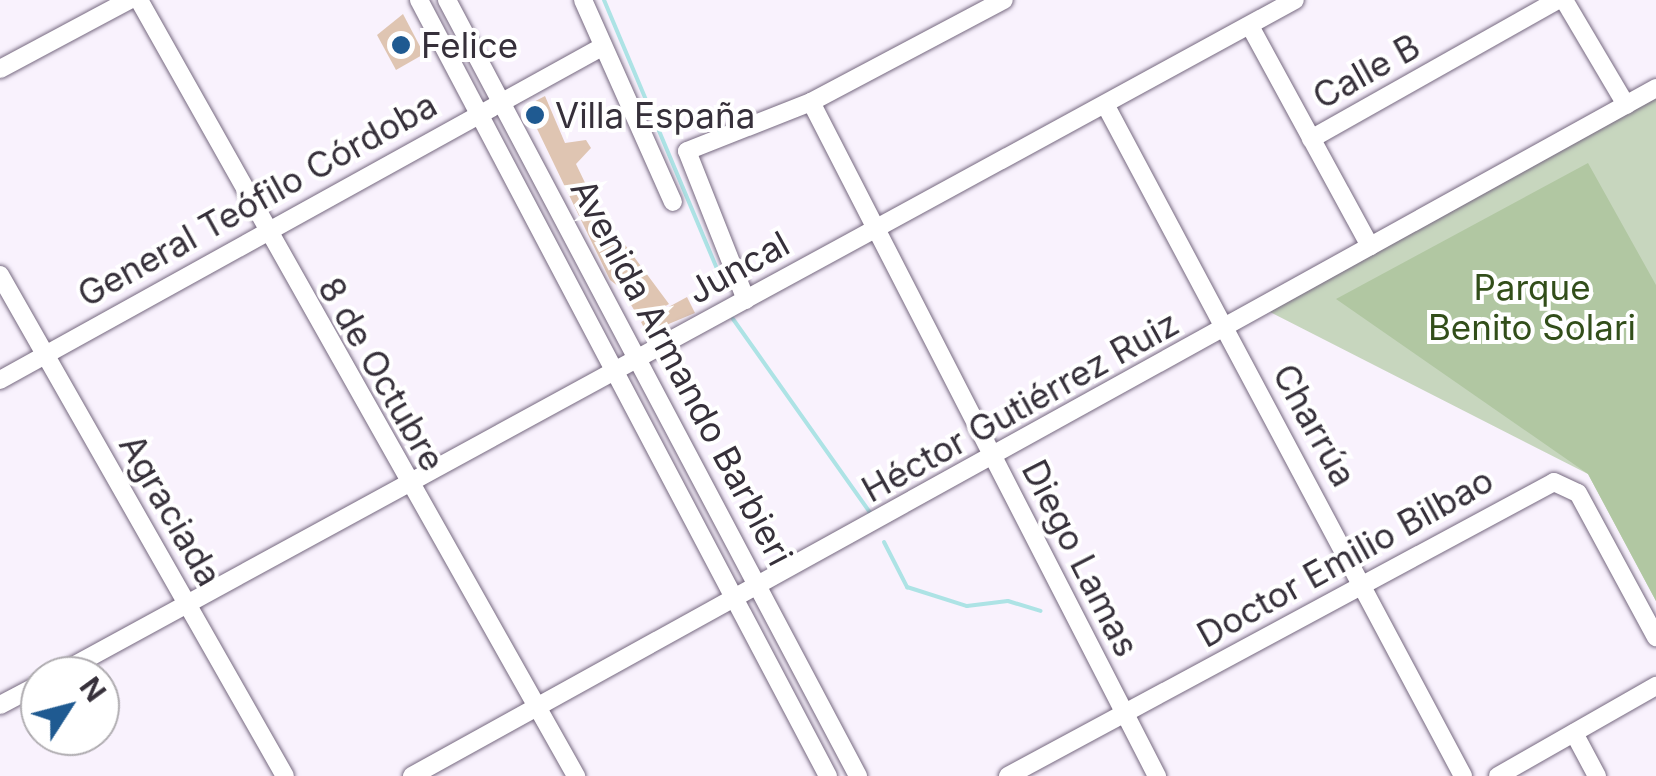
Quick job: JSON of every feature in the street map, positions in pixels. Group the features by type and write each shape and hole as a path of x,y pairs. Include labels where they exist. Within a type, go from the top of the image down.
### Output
{"street":[{"path":"0,69 129,0"},
{"name":"8 de Octubre","path":"139,0 264,231 576,776"},
{"name":"Avenida Armando Barbieri","path":"418,0 828,776"},
{"name":"Avenida Armando Barbieri","path":"447,0 858,776"},
{"path":"584,0 600,48 673,202"},
{"path":"746,300 688,151 810,102 977,8 1004,0"},
{"name":"Juncal","path":"93,656 1295,0"},
{"path":"1561,0 1626,105"},
{"name":"Calle B","path":"1310,139 1561,0"},
{"path":"1250,26 1370,246"},
{"name":"General Teófilo Córdoba","path":"0,380 600,48"},
{"name":"Héctor Gutiérrez Ruiz","path":"412,776 994,460 1656,88"},
{"name":"Diego Lamas","path":"810,102 870,230 1158,776"},
{"name":"Charrúa","path":"1106,106 1366,586 1463,776"},
{"name":"Agraciada","path":"0,275 285,776"},
{"name":"Doctor Emilio Bilbao","path":"1008,776 1554,482 1578,493 1656,637"},
{"path":"1498,776 1656,686"},
{"path":"1574,733 1597,776"}],"green space":[{"name":"Parque Benito Solari","path":"1656,95 1656,601 1588,474 1270,312"},
{"name":"Parque Benito Solari","path":"1588,163 1656,285 1656,601 1588,474 1336,299"}],"building":[{"name":"Felice","path":"403,14 424,54 396,70 377,35"},
{"path":"545,96 565,143 586,140 591,148 576,164 613,241 620,238 669,304 640,320 624,293 642,284 623,290 610,280 526,106"},
{"path":"687,297 695,313 647,333 641,322"}],"waterway":[{"path":"604,0 721,279"},
{"path":"733,319 873,517"},
{"path":"884,542 907,587 967,606 1008,601 1040,611"}],"place":[{"name":"Felice","path":"401,45"},
{"name":"Villa España","path":"535,115"}]}
